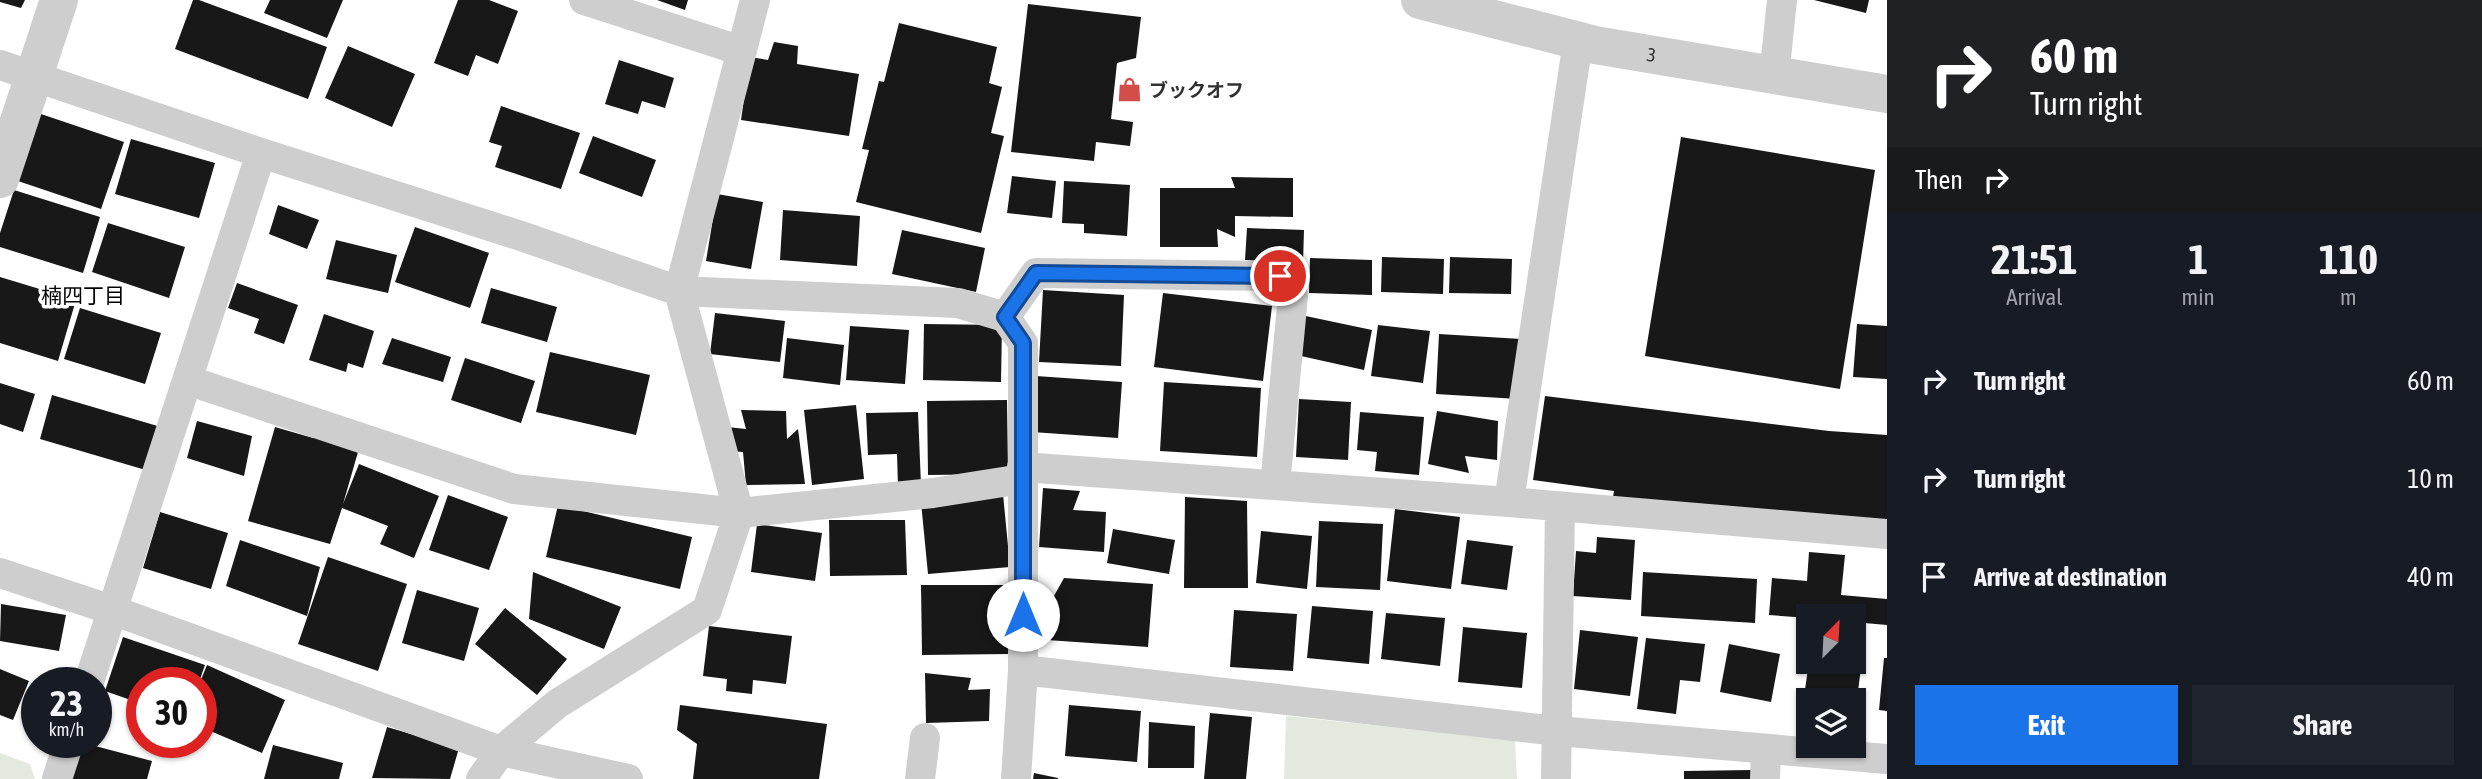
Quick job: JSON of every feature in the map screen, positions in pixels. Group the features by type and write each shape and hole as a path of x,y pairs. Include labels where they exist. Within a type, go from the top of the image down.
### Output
{"street":[{"path":"0,179 17,71 59,0"},
{"path":"584,0 742,51"},
{"path":"481,779 501,751 557,704 707,610 739,513 679,291 755,0"},
{"name":"3","path":"1420,0 1578,41 1887,94"},
{"path":"1774,76 1782,0"},
{"path":"1508,502 1578,41"},
{"path":"17,71 521,236 679,291 958,303 1005,317 1023,343 1023,670 1016,779"},
{"path":"94,667 261,153"},
{"path":"1005,317 1036,273 1280,276 1293,296 1275,485"},
{"path":"187,380 514,489 739,513 933,493 1022,473 1275,485 1887,534"},
{"path":"1556,779 1560,507"},
{"path":"0,573 112,610 501,751 628,779"},
{"path":"1023,670 1557,731 1887,759"},
{"path":"920,779 925,738"},
{"path":"1765,779 1766,748"},
{"path":"57,779 64,758"}],"shaded area":[{"path":"1286,716 1515,740 1517,779 1284,779"},
{"path":"0,753 30,764 35,779 0,779"}],"building":[{"path":"0,0 25,0 21,8"},
{"path":"193,0 327,47 308,99 175,49"},
{"path":"270,0 343,0 327,38 264,13"},
{"path":"458,0 489,0 518,11 498,64 476,55 468,76 434,63"},
{"path":"657,0 688,0 685,10"},
{"path":"1814,0 1869,0 1866,13"},
{"path":"1028,4 1141,17 1136,58 1117,63 1111,119 1133,122 1130,146 1096,142 1094,161 1011,152"},
{"path":"899,23 997,47 989,83 1002,87 991,133 1004,136 981,233 856,202 869,150 862,149 879,81 884,82"},
{"path":"774,42 798,46 797,64 859,74 849,136 741,120 750,57 768,60"},
{"path":"348,46 415,74 392,127 325,98"},
{"path":"619,60 674,78 665,108 642,101 638,114 605,104"},
{"path":"501,106 580,133 561,189 495,167 502,146 489,142"},
{"path":"38,113 124,142 101,209 15,180"},
{"path":"593,136 656,160 642,197 579,173"},
{"path":"1681,137 1875,170 1840,389 1645,356"},
{"path":"131,139 215,163 199,218 115,194"},
{"path":"1012,176 1056,181 1052,218 1007,213"},
{"path":"1231,177 1293,178 1293,217 1235,216 1235,237 1217,229 1218,247 1160,247 1160,188 1235,188"},
{"path":"1064,181 1130,185 1127,236 1084,233 1084,224 1062,223"},
{"path":"14,190 100,217 83,273 0,247 0,233"},
{"path":"717,194 763,202 751,269 706,261"},
{"path":"278,205 319,220 307,249 269,234"},
{"path":"783,210 860,216 857,266 780,260"},
{"path":"108,223 185,247 169,298 92,272"},
{"path":"415,227 489,253 470,308 395,282"},
{"path":"1247,228 1304,230 1303,263 1245,260"},
{"path":"902,230 985,248 976,292 892,274"},
{"path":"336,240 397,255 388,293 326,279"},
{"path":"1382,257 1444,259 1443,294 1381,292"},
{"path":"1450,257 1512,259 1511,294 1449,293"},
{"path":"1310,258 1372,260 1372,295 1309,293"},
{"path":"0,277 76,300 58,361 0,343"},
{"path":"237,283 298,305 284,344 254,333 259,319 228,308"},
{"path":"491,288 557,307 547,342 481,323"},
{"path":"1043,290 1124,295 1121,366 1039,362"},
{"path":"1163,293 1272,306 1263,381 1154,367"},
{"path":"80,308 161,333 145,384 64,359"},
{"path":"715,313 785,321 780,362 710,354"},
{"path":"324,314 374,331 363,368 348,363 346,372 309,360"},
{"path":"1301,315 1372,330 1364,370 1292,354"},
{"path":"924,324 1002,325 1001,382 923,380"},
{"path":"1857,324 1887,326 1887,379 1853,377"},
{"path":"1378,325 1430,331 1423,383 1371,376"},
{"path":"850,326 909,330 905,384 846,380"},
{"path":"1439,334 1521,339 1518,399 1436,394"},
{"path":"392,338 451,357 443,382 382,364"},
{"path":"787,338 844,345 840,385 783,378"},
{"path":"550,352 650,375 636,435 536,412"},
{"path":"465,358 535,381 521,423 451,400"},
{"path":"1036,376 1122,382 1118,438 1032,432"},
{"path":"1164,382 1261,388 1257,457 1160,451"},
{"path":"0,383 35,394 23,432 0,424"},
{"path":"52,395 161,427 149,471 40,439"},
{"path":"1545,396 1829,431 1887,435 1887,520 1613,497 1614,491 1533,480"},
{"path":"1299,399 1351,402 1348,460 1296,457"},
{"path":"1007,400 1008,474 928,475 927,401"},
{"path":"856,405 864,479 812,485 804,410"},
{"path":"741,410 786,411 787,439 798,429 805,484 746,485 743,452 727,451 727,427 746,429"},
{"path":"1437,411 1498,421 1497,460 1465,456 1469,473 1428,464"},
{"path":"918,412 921,485 898,486 897,454 868,455 866,413"},
{"path":"1360,412 1424,417 1419,475 1375,471 1377,452 1357,450"},
{"path":"197,421 252,436 244,476 187,458"},
{"path":"275,427 313,438 314,434 358,452 343,504 359,464 439,496 414,558 380,544 388,526 342,508 330,544 248,521"},
{"path":"1043,488 1080,491 1073,510 1106,512 1104,552 1039,547"},
{"path":"1003,494 1010,567 928,574 921,502"},
{"path":"448,495 508,517 489,570 429,550"},
{"path":"1185,497 1247,501 1248,588 1184,588"},
{"path":"558,505 692,537 680,589 546,557"},
{"path":"1395,509 1460,517 1451,589 1387,581"},
{"path":"160,512 228,533 211,589 143,568"},
{"path":"829,520 905,520 907,575 830,576"},
{"path":"1319,521 1383,524 1380,590 1316,587"},
{"path":"757,524 822,533 815,581 751,572"},
{"path":"1113,529 1175,540 1169,574 1107,563"},
{"path":"1261,531 1312,536 1307,589 1256,583"},
{"path":"1597,537 1635,540 1631,600 1573,596 1576,551 1596,553"},
{"path":"240,540 320,567 307,616 226,586"},
{"path":"1467,540 1513,546 1507,590 1461,584"},
{"path":"1809,552 1845,555 1841,595 1887,599 1887,625 1866,623 1866,604 1796,604 1796,617 1769,615 1772,578 1807,581"},
{"path":"328,557 407,584 378,671 298,644"},
{"path":"533,572 621,607 604,649 529,619"},
{"path":"1643,572 1757,579 1755,623 1641,616"},
{"path":"1064,578 1153,584 1148,647 1047,640 1050,603"},
{"path":"921,585 1008,585 1009,654 922,655"},
{"path":"417,590 479,608 464,661 402,643"},
{"path":"1,604 66,615 59,651 0,641"},
{"path":"1312,606 1373,611 1369,664 1307,658"},
{"path":"505,608 567,659 537,695 475,644"},
{"path":"1234,610 1297,614 1293,671 1230,667"},
{"path":"1386,613 1445,618 1440,666 1381,659"},
{"path":"709,626 792,636 786,684 753,680 752,694 726,691 727,679 703,676"},
{"path":"1463,627 1527,633 1522,688 1458,682"},
{"path":"1580,630 1638,637 1630,696 1574,689"},
{"path":"123,637 205,665 126,667 126,698 112,693 112,670"},
{"path":"1646,638 1705,644 1700,682 1680,680 1676,714 1637,709"},
{"path":"1729,644 1780,654 1771,702 1720,692"},
{"path":"1884,658 1887,658 1887,711 1879,710"},
{"path":"0,669 21,678 21,700 13,720 0,715"},
{"path":"217,669 285,700 262,753 217,734"},
{"path":"925,673 971,678 968,690 990,689 989,721 926,723"},
{"path":"1807,674 1860,674 1858,688 1805,688"},
{"path":"680,705 827,724 819,779 693,779 697,744 677,730"},
{"path":"1069,705 1141,711 1137,762 1065,756"},
{"path":"1210,713 1252,717 1246,779 1204,779"},
{"path":"1149,722 1195,726 1194,768 1148,768"},
{"path":"387,727 459,748 450,779 372,778"},
{"path":"273,745 343,763 339,779 264,779"},
{"path":"112,750 126,754 126,758 152,761 147,779 64,779 73,758 112,758"},
{"path":"1752,770 1752,779 1684,779 1684,771"},
{"path":"1034,773 1058,778 1058,779 1033,779"}],"place":[{"name":"ブックオフ","path":"1129,90"}],"district":[{"name":"楠四丁目","path":"83,295"}],"route":[{"path":"1023,615 1023,343 1005,317 1036,273 1280,276"}]}
